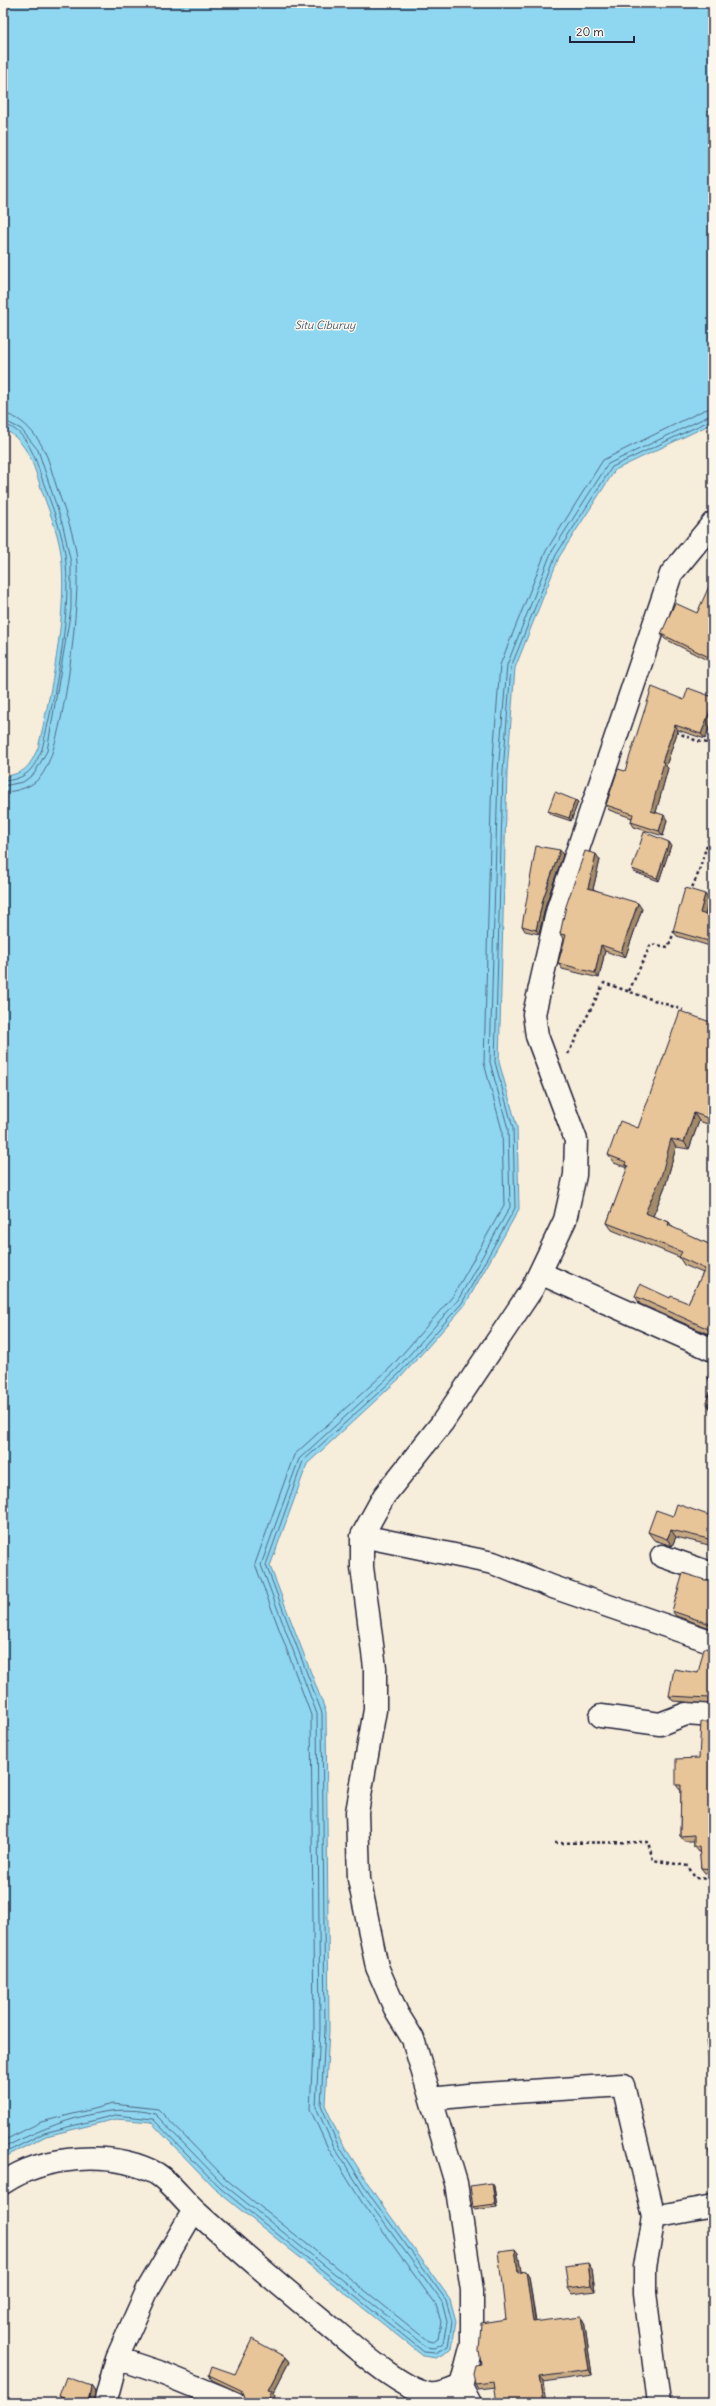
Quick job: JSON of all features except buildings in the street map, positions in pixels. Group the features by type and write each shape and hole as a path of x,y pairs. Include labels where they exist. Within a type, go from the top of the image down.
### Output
{"street":[{"path":"3,2183 11,2177 40,2167 80,2158 125,2161 158,2174 194,2210 372,2362 416,2390 430,2394 465,2395 472,2344 472,2290 456,2183 413,2039 397,2013 377,1967 359,1879 357,1812 375,1710 375,1682 362,1567 362,1536 384,1496 442,1423 532,1289 564,1220 575,1175 576,1140 537,1036 534,1014 558,908 671,574 713,523"},
{"path":"540,1273 713,1350"},
{"path":"362,1536 493,1564 553,1587 713,1642"},
{"path":"662,1556 713,1574"},
{"path":"601,1716 660,1724 686,1714 713,1716"},
{"path":"431,2100 476,2094 623,2085 654,2216 645,2267 645,2293 659,2403"},
{"path":"654,2216 713,2206"},
{"path":"105,2403 117,2358 148,2289 194,2210"},
{"path":"117,2358 159,2372 235,2403"}],"path":[{"path":"671,730 697,741 713,744"},
{"path":"687,890 691,890 698,874 713,825"},
{"path":"629,990 651,944 668,947 675,929"},
{"path":"549,1069 569,1054 604,983 629,990 683,1010"},
{"path":"555,1843 648,1842 653,1860 688,1866 695,1878 713,1879"}],"water":[{"name":"Situ Ciburuy","path":"11,3 713,3 713,423 615,470 559,557 515,668 507,772 499,1062 517,1127 519,1209 465,1305 401,1377 307,1464 270,1566 326,1712 329,2030 325,2105 341,2141 376,2196 450,2299 456,2321 452,2349 436,2358 423,2356 217,2191 151,2122 116,2119 46,2136 3,2158 3,777 22,771 32,761 38,748 48,704 60,633 63,586 60,545 33,463 19,441 3,428 3,7"}]}
